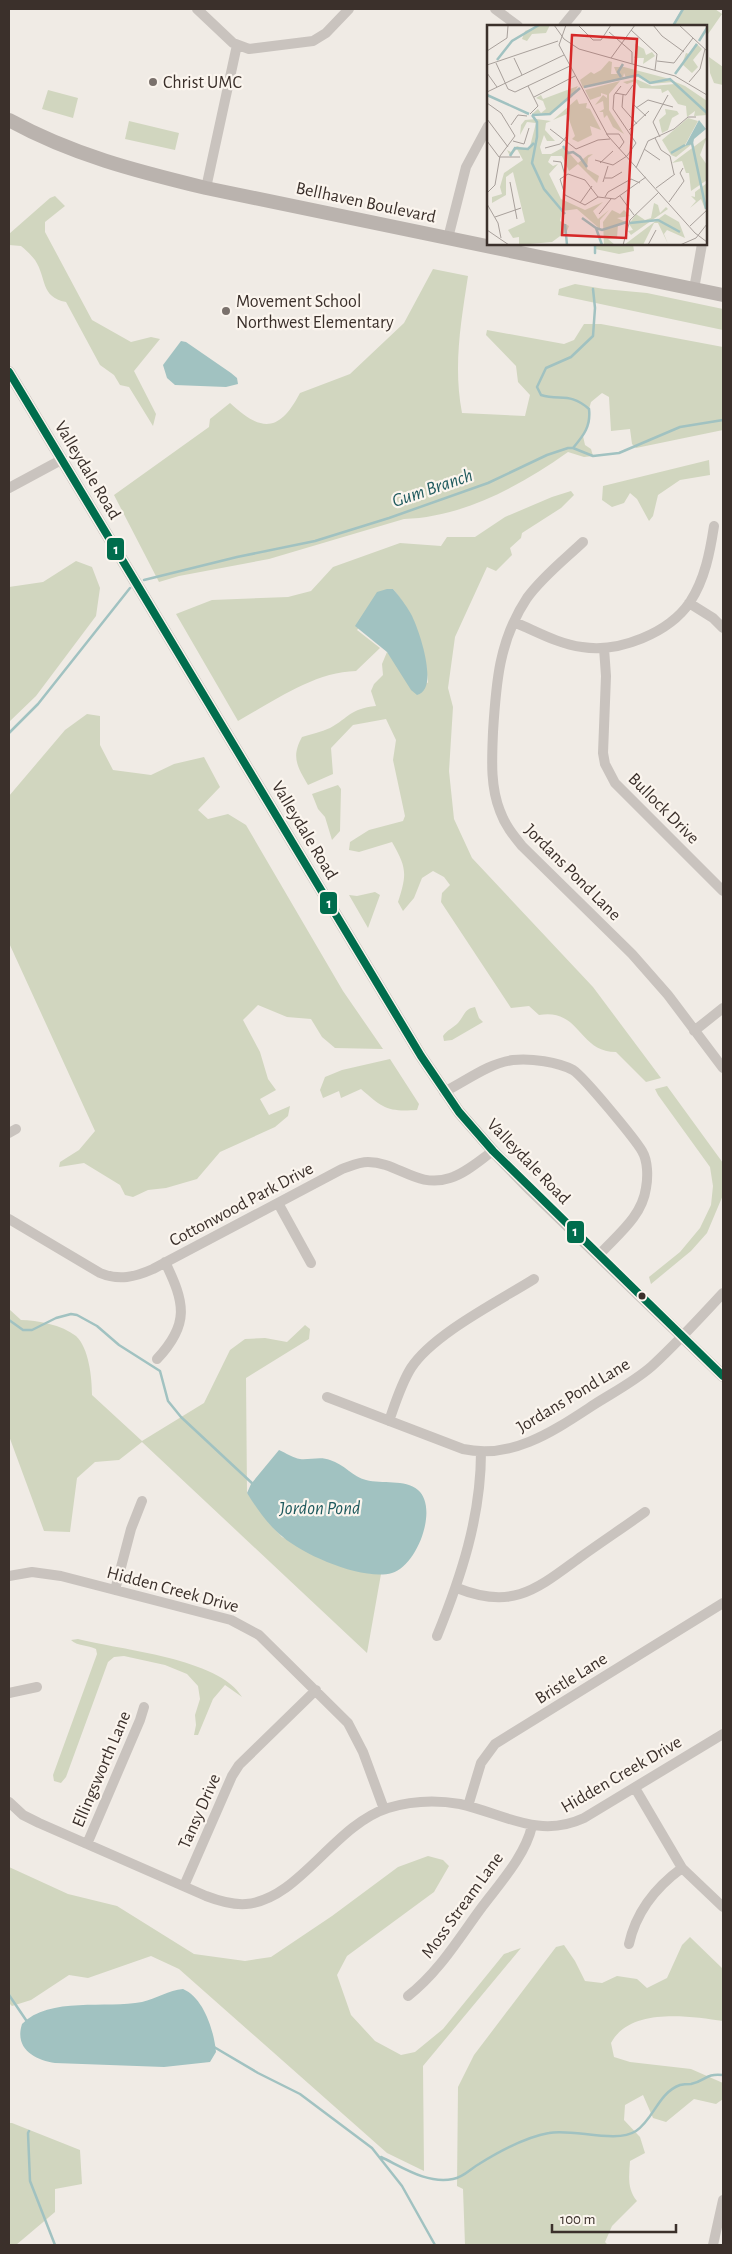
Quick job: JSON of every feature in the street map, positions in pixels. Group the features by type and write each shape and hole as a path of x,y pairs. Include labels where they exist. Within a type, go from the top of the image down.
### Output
{"main road":[{"name":"Bellhaven Boulevard","path":"9,120 84,155 145,174 723,295"}],"street":[{"path":"196,9 237,46 249,48 267,48 313,41 326,33 349,9"},
{"path":"495,9 517,25"},
{"path":"564,25 577,9"},
{"path":"206,188 237,46"},
{"path":"448,238 466,167 487,128"},
{"path":"694,289 702,245"},
{"name":"Valleydale Road","path":"9,372 444,1092 493,1151 723,1376"},
{"path":"9,488 62,460"},
{"path":"514,622 557,641 582,648 604,648 626,644 646,636 664,626 689,603 699,584 709,554 714,526"},
{"name":"Jordans Pond Lane","path":"583,542 528,598 514,622 504,647 497,677 493,777 499,811 508,828 522,846 632,954 668,995 723,1068"},
{"path":"689,603 714,618 723,628"},
{"name":"Bullock Drive","path":"604,648 606,676 602,753 610,774 615,784 723,892"},
{"path":"694,1031 723,1008"},
{"path":"444,1092 490,1067 513,1060 554,1064 574,1071 586,1082 643,1152 647,1171 646,1190 638,1212 598,1255"},
{"name":"Cottonwood Park Drive","path":"9,1219 106,1276 131,1277 165,1262 342,1169 358,1163 377,1162 412,1177 432,1181 451,1178 493,1151"},
{"path":"278,1203 311,1263"},
{"path":"157,1359 174,1337 182,1311 177,1286 165,1262"},
{"path":"389,1421 407,1375 432,1344 534,1279"},
{"name":"Jordans Pond Lane","path":"328,1397 449,1445 480,1452 512,1448 553,1431 639,1376 682,1336 723,1293"},
{"path":"437,1636 457,1588 474,1525 479,1494 480,1452"},
{"path":"115,1590 131,1529 142,1501"},
{"path":"457,1588 474,1594 497,1598 535,1590 645,1512"},
{"name":"Hidden Creek Drive","path":"9,1576 44,1572 231,1620 250,1628 316,1690 354,1732 384,1810"},
{"name":"Bristle Lane","path":"468,1806 481,1763 495,1744 723,1603"},
{"path":"9,1693 36,1687"},
{"name":"Tansy Drive","path":"184,1886 232,1776 239,1765 316,1690"},
{"name":"Ellingsworth Lane","path":"87,1844 144,1707"},
{"name":"Hidden Creek Drive","path":"9,1802 23,1815 184,1886 220,1901 248,1904 272,1897 296,1878 340,1836 359,1822 384,1810 403,1804 442,1802 468,1806 532,1826 552,1827 573,1823 635,1788 723,1734"},
{"path":"635,1788 682,1868 723,1908"},
{"name":"Moss Stream Lane","path":"408,1996 434,1973 526,1844 532,1826"},
{"path":"629,1944 636,1920 650,1899 667,1879 682,1868"},
{"path":"713,2245 723,2200"}],"green space":[{"path":"682,9 715,9 722,14 707,36 707,25 673,25"},
{"path":"709,57 723,67 723,85 714,83 710,73"},
{"path":"48,90 78,98 73,118 42,109"},
{"path":"129,121 179,133 175,150 125,139"},
{"path":"55,196 65,206 45,222 45,232 92,320 131,342 151,337 160,339 134,371 156,414 153,426 129,387 120,385 114,375 100,365 66,302 52,296 48,291 35,260 21,246 9,245 9,234 50,198"},
{"path":"595,245 633,245 634,251 619,254 595,249"},
{"path":"433,269 468,276 458,361 459,396 462,413 525,416 530,395 518,382 516,366 486,335 487,330 564,344 574,340 584,324 601,324 723,347 723,430 636,448 632,444 630,429 611,431 609,397 602,393 591,402 589,409 590,421 583,436 585,445 591,449 593,456 584,457 568,452 531,477 470,506 426,517 404,519 269,559 179,576 159,582 114,495 209,427 210,419 230,403 251,419 269,424 285,416 300,393 350,374 404,323"},
{"path":"575,284 647,293 723,309 723,330 558,295 559,289"},
{"path":"709,460 710,475 680,480 658,495 653,516 649,521 637,499 630,493 624,503 612,507 602,500 603,486"},
{"path":"571,491 574,495 561,508 522,533 521,538 510,548 512,555 496,571 487,567 455,637 448,688 453,707 449,771 454,819 472,858 593,987 661,1078 646,1082 616,1052 604,1050 594,1045 563,1018 553,1015 539,1015 529,1006 511,1008 441,902 442,893 450,885 444,877 433,871 422,878 414,898 403,911 398,902 404,871 401,858 392,842 359,852 349,850 350,842 369,830 403,821 405,816 393,760 396,740 386,719 353,725 331,748 333,774 308,785 298,767 296,756 302,737 330,728 355,711 376,706 371,691 374,684 383,675 382,664 387,652 400,669 428,683 425,657 418,633 401,599 393,589 357,630 380,648 356,671 325,676 310,682 238,721 176,614 212,600 288,597 311,591 333,567 400,543 441,546 447,537 475,537 505,517"},
{"path":"76,561 92,567 100,588 96,616 36,696 9,722 9,587 43,582"},
{"path":"87,714 100,716 100,745 113,770 151,775 174,764 204,757 220,787 198,810 208,819 228,814 246,825 343,991 383,1049 335,1048 322,1037 311,1019 287,1017 258,1005 243,1020 260,1052 268,1079 276,1090 260,1099 269,1115 290,1106 288,1116 275,1127 220,1152 197,1179 166,1188 148,1190 133,1197 125,1195 120,1185 84,1163 59,1167 60,1162 79,1150 95,1131 9,943 9,796 65,730"},
{"path":"338,785 341,789 340,831 332,840 325,817 318,809 312,794"},
{"path":"375,892 380,895 368,928 349,895 357,896"},
{"path":"475,1007 479,1018 483,1022 452,1040 444,1041 443,1036 458,1023 467,1011"},
{"path":"390,1059 419,1104 417,1110 399,1110 380,1105 361,1089 341,1098 339,1091 323,1098 320,1090 325,1077 342,1070"},
{"path":"667,1086 723,1163 723,1195 707,1233 691,1251 651,1284 649,1277 680,1252 700,1228 711,1205 713,1186 710,1167 655,1089"},
{"path":"9,1309 21,1320 49,1324 64,1329 76,1336 87,1355 92,1395 142,1441 204,1403 230,1350 245,1339 265,1338 287,1342 305,1325 310,1329 309,1339 246,1378 247,1493 282,1537 368,1573 381,1574 367,1653 142,1442 119,1460 95,1462 77,1478 70,1532 44,1531 9,1436"},
{"path":"78,1639 191,1664 213,1673 230,1684 242,1697 225,1685 213,1699 198,1735 194,1735 195,1715 200,1699 198,1686 187,1674 165,1665 124,1656 114,1657 108,1662 66,1777 61,1783 54,1781 53,1775 97,1654 96,1649 71,1640"},
{"path":"428,1856 443,1860 449,1866 434,1892 347,1956 337,1975 351,2015 375,2041 401,2055 415,2052 443,2029 504,1954 521,1948 423,2066 424,2171 387,2153 179,1969 151,1956 88,1978 69,1975 31,2000 12,2006 9,2003 9,1867 68,1894 117,1906 194,1954 245,1961 271,1957 332,1916 398,1867"},
{"path":"690,1937 723,1969 723,2021 678,2016 646,2019 632,2024 620,2032 611,2043 614,2057 630,2062 691,2069 723,2083 723,2099 716,2104 694,2099 666,2122 653,2118 643,2095 625,2105 624,2120 640,2137 645,2153 630,2161 630,2187 637,2201 612,2226 605,2242 608,2245 465,2245 463,2189 457,2186 458,2087 474,2055 556,1947 564,1945 585,1981 602,1983 617,1976 637,1979 647,1988 667,1978 682,1945"},
{"path":"9,2123 80,2150 82,2184 55,2189 55,2212 16,2245 9,2245"}],"water":[{"path":"181,341 186,342 231,373 237,378 238,384 226,387 175,385 167,378 163,365"},
{"path":"393,589 411,614 426,658 427,682 424,691 417,695 411,690 387,652 355,626 377,592"},
{"name":"Jordon Pond","path":"279,1450 300,1459 323,1458 330,1460 366,1480 407,1484 418,1490 424,1498 426,1522 417,1548 410,1560 392,1573 380,1575 366,1573 320,1559 305,1552 283,1537 263,1516 247,1493 251,1484"},
{"path":"183,1989 197,2000 207,2016 216,2052 210,2062 164,2067 55,2063 40,2059 28,2052 21,2040 22,2024 33,2015 47,2010 79,2005 142,2002"}],"waterway":[{"path":"674,25 683,9"},
{"path":"595,245 595,253"},
{"path":"573,448 586,430 589,420 589,409 576,400 541,395 537,387 546,368 571,357 593,336 595,308 593,289"},
{"name":"Gum Branch","path":"144,580 237,557 315,541 389,518 488,483 547,455 568,448 573,448 593,456 619,453 680,427 723,420"},
{"name":"Gum Branch","path":"9,733 38,704 130,588"},
{"path":"9,1320 23,1330 32,1330 56,1318 71,1314 77,1315 97,1326 119,1345 160,1371 168,1401 181,1417 254,1485"},
{"path":"9,1995 28,2023"},
{"path":"214,2047 258,2073 300,2094 372,2148 402,2186 435,2245"},
{"path":"381,2157 425,2177 443,2180 453,2179 464,2175 504,2150 540,2135 559,2132 606,2136 627,2135 642,2126 666,2094 673,2089 680,2085 696,2083 709,2076 723,2075"},
{"path":"29,2131 30,2181 55,2245"}],"transit line":[{"name":"1","path":"9,372 421,1056 459,1112 493,1151 723,1376"}],"place":[{"name":"Christ UMC","path":"153,82"},
{"name":"Movement School Northwest Elementary","path":"226,311"}]}
